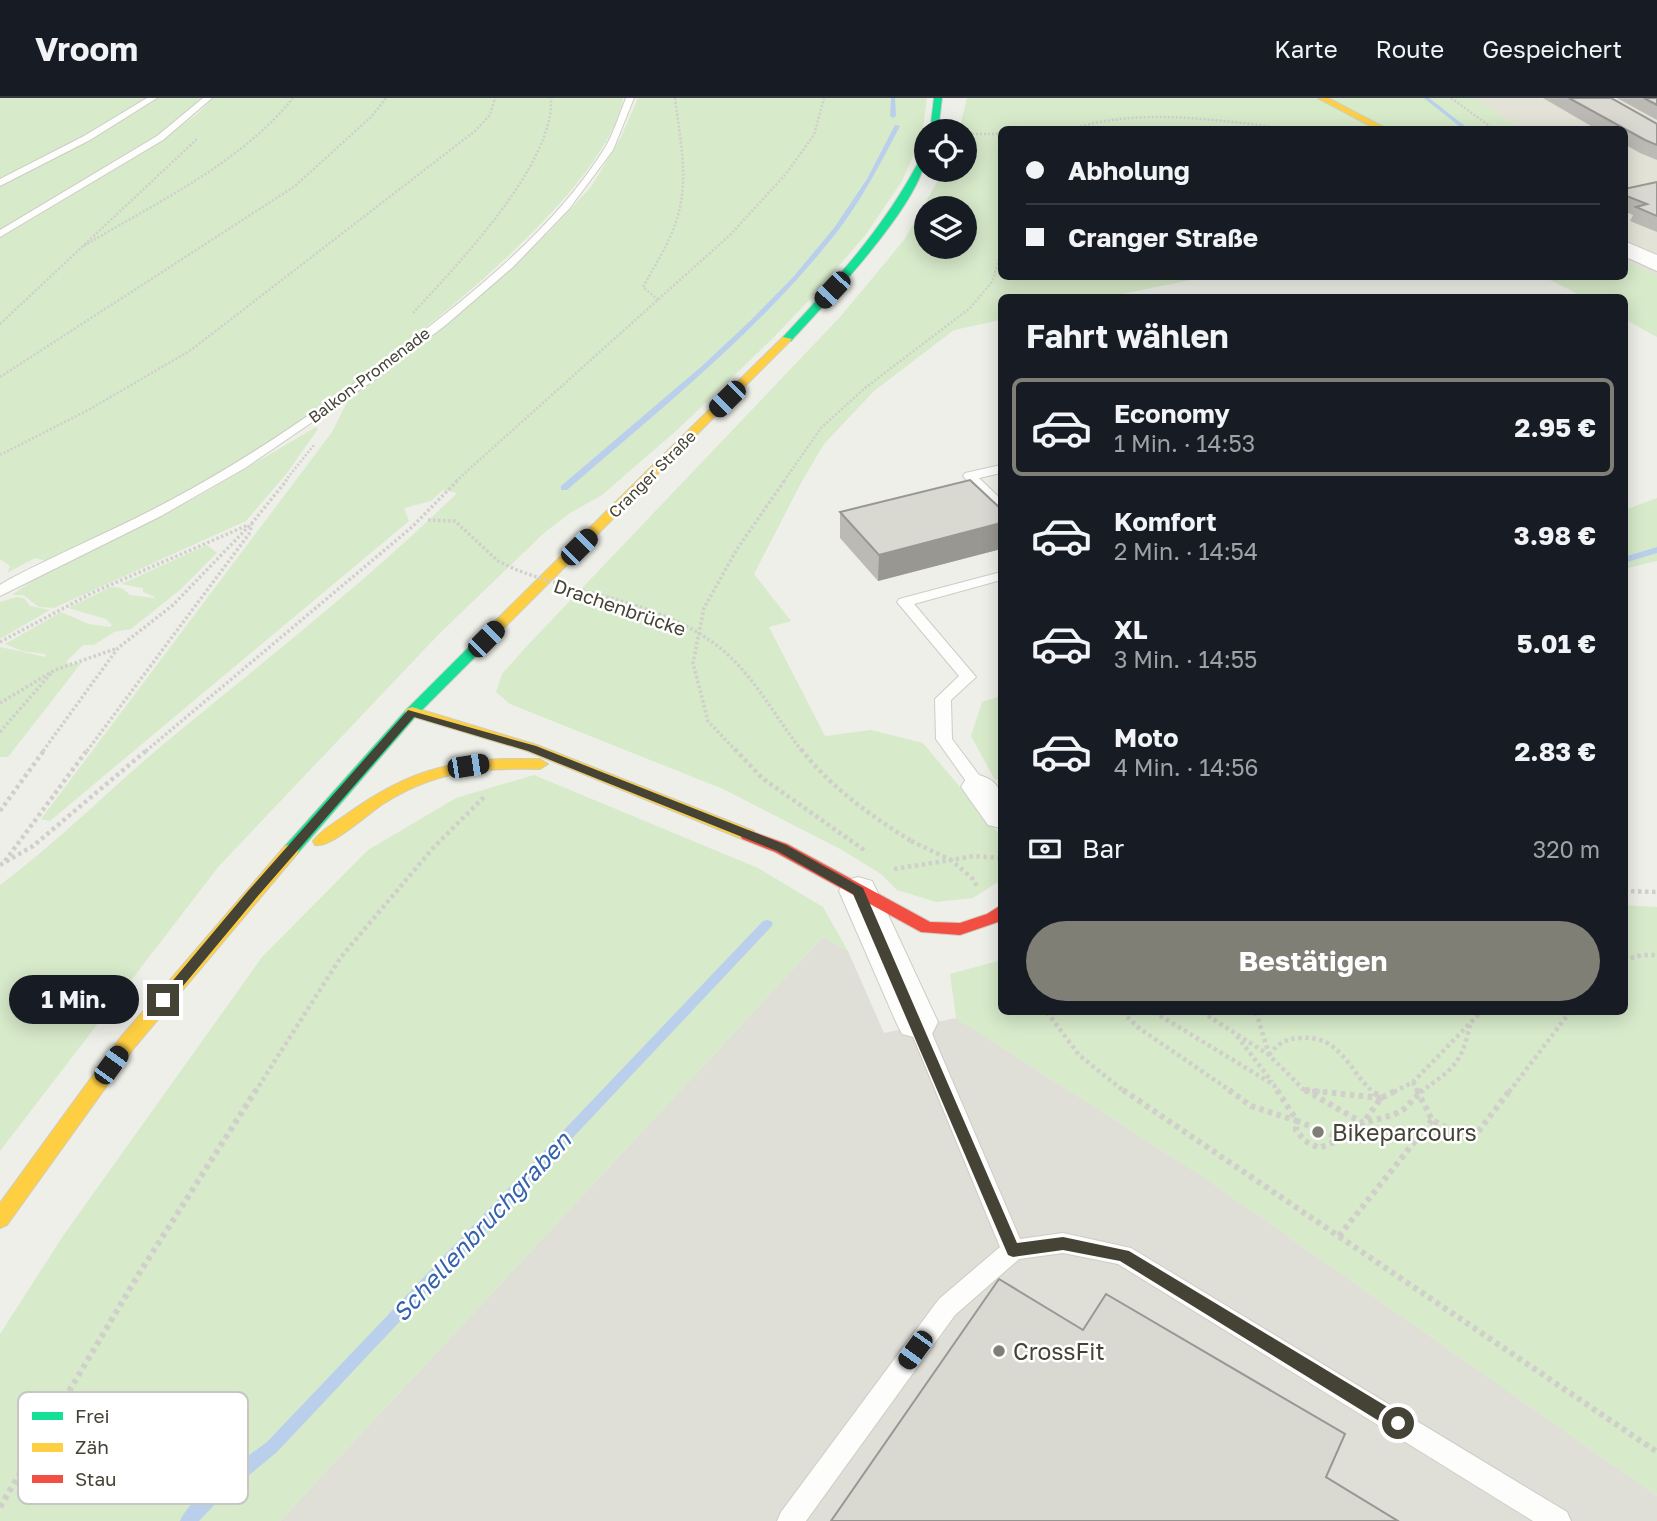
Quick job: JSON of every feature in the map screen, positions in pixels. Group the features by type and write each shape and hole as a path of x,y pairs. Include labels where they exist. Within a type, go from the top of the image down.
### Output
{"main road":[{"path":"935,119 938,98"},
{"path":"1322,98 1377,126"},
{"name":"Cranger Straße","path":"0,1219 128,1043 253,894 412,712 783,343 877,237 914,180"},
{"name":"Cranger Straße","path":"412,712 495,736 598,773 781,848 864,873 927,928 960,929 997,914"},
{"name":"Cranger Straße","path":"253,894 362,810 407,780 443,770 494,762 542,764 598,773"}],"street":[{"path":"979,787 998,812"},
{"path":"864,873 917,1022"}],"lane":[{"path":"0,183 87,138 153,98"},
{"path":"0,234 160,138 208,98"},
{"name":"Balkon-Promenade","path":"0,592 188,497 345,398 459,308 539,236 592,177 626,116 630,98"},
{"path":"998,470 970,476 998,504"},
{"path":"979,787 944,739 943,699 968,677 904,602 998,577"},
{"path":"917,1022 1013,1250"},
{"path":"790,1521 947,1307 1013,1250 1063,1243 1124,1255 1558,1521"}],"path":[{"path":"77,251 240,152 272,124 293,98"},
{"path":"0,377 295,186 366,122 386,98"},
{"path":"0,455 90,409 191,350 475,131 490,115 495,98"},
{"path":"413,313 496,218 527,174 549,130 551,98"},
{"path":"658,300 643,287 672,230 681,204 683,173 676,98"},
{"path":"1,865 33,846 419,520 456,481 730,235 785,175 814,135 824,98"},
{"path":"1451,98 1490,126"},
{"path":"1080,126 1119,120 1181,119 1254,126"},
{"path":"977,134 998,134"},
{"path":"0,324 197,139"},
{"path":"864,873 762,778 708,721 693,663 704,608 737,550 821,428 865,388 970,308 992,282 998,263"},
{"path":"0,811 118,648 173,605 252,523 321,436 345,398"},
{"name":"Drachenbrücke","path":"419,520 455,521 498,561 517,570 683,626 710,641 740,666 799,748 833,785 870,816 911,841 951,860"},
{"path":"0,642 92,593 252,523"},
{"path":"1,865 248,534 252,523"},
{"path":"0,703 29,681 55,668 118,648"},
{"path":"0,732 55,668"},
{"path":"69,1392 140,1272 341,957 433,848 518,763"},
{"path":"892,870 974,856 998,858"},
{"path":"951,860 973,879 997,914"},
{"path":"1628,891 1657,892"},
{"path":"1628,959 1657,955"},
{"path":"1049,1015 1079,1055 1126,1091 1657,1452"},
{"path":"1125,1015 1139,1028 1192,1062 1251,1106 1342,1139"},
{"path":"1159,1015 1274,1084"},
{"path":"1207,1015 1269,1055 1305,1090 1363,1123 1393,1115 1404,1109 1418,1093 1446,1074 1464,1053 1470,1025"},
{"path":"1257,1015 1269,1055"},
{"path":"1234,1032 1274,1084 1297,1121 1296,1130 1305,1141 1319,1147 1342,1139 1363,1123 1381,1098 1413,1082 1478,1015"},
{"path":"1413,1082 1432,1120 1471,1141 1568,1015"},
{"path":"1269,1055 1276,1044 1314,1036 1337,1048 1362,1082 1381,1098"},
{"path":"1305,1090 1381,1098"},
{"path":"1339,1236 1432,1120"},
{"path":"0,1507 18,1477"}],"shaded area":[{"path":"1474,98 1657,98 1657,276 1628,261 1628,126 1516,126"},
{"path":"823,937 848,951 884,1033 956,1018 1205,1178 1657,1496 1657,1521 280,1521"}],"green space":[{"path":"0,98 146,98 62,149 0,179"},
{"path":"158,98 202,98 186,115 155,137 0,231 0,185 91,138"},
{"path":"213,98 623,98 605,143 569,193 519,245 399,349 338,395 217,476 46,561 35,558 7,573 10,566 0,559 0,236 163,138 196,115"},
{"path":"638,98 927,98 924,119 914,119 914,153 902,181 867,233 813,296 676,431 602,495 570,513 544,533 439,634 219,866 0,1151 0,885 43,851 166,742 351,590 457,493 443,490 431,501 404,508 409,521 50,821 41,819 332,432 348,400 485,292 549,232 590,188 621,137"},
{"path":"967,98 1474,98 1516,126 998,126 998,280 1191,280 1122,294 998,294 998,321 954,330 874,391 824,444 754,574 791,621 769,627 825,736 871,730 923,743 998,832 998,882 973,898 936,902 897,890 881,874 842,850 723,789 510,704 496,692 502,674 527,646 840,317 904,240 914,222 914,259 977,259 977,196 929,196 937,182 977,182 977,119 962,119"},
{"path":"1628,261 1657,276 1657,337 1628,321 1628,294 1578,294 1550,280 1628,280"},
{"path":"316,427 318,429 287,473 246,521 54,608 39,607 23,595 12,595 39,576 199,496"},
{"path":"1657,498 1657,561 1628,568 1628,509"},
{"path":"207,545 217,553 181,589 131,629 114,632 94,645 83,645 66,662 70,665 82,662 8,757 0,757 0,647 46,657 45,654 22,651 5,644 61,612 89,624 110,627 112,625 106,619 68,608 111,587 122,588 130,595 153,598 155,597 143,592 143,588 121,584"},
{"path":"16,597 24,598 30,606 50,610 0,639 0,602"},
{"path":"998,697 998,779 995,780 971,736 982,702"},
{"path":"534,775 758,868 823,907 848,951 823,937 280,1521 0,1521 0,1334 63,1236 262,957 368,850 456,798"},
{"path":"1628,905 1657,907 1657,1496 1205,1178 956,1018 950,974 998,961 998,1015 1628,1015"}],"building":[{"path":"1569,98 1611,98 1657,124 1657,145 1628,131 1628,126 1620,126"},
{"path":"1644,98 1657,98 1657,105"},
{"path":"1657,182 1657,216 1636,207 1647,204 1628,197 1628,188"},
{"path":"970,480 998,506 998,524 879,555 840,512"},
{"path":"999,1279 1083,1330 1106,1294 1345,1434 1326,1477 1398,1521 831,1521"}],"waterway":[{"path":"893,98 893,116"},
{"name":"Schellenbruchgraben","path":"1426,98 1463,126"},
{"path":"564,488 705,367 796,277 836,229 870,179 897,126"},
{"name":"Schellenbruchgraben","path":"1628,559 1657,550"},
{"name":"Schellenbruchgraben","path":"248,1466 272,1447 767,924"},
{"name":"Schellenbruchgraben","path":"188,1521 204,1504"}],"traffic: fast":[{"path":"935,119 938,98"},
{"path":"787,339 864,253 914,179"},
{"path":"291,850 412,712 486,638"}],"traffic: slow":[{"path":"1322,98 1377,126"},
{"path":"486,638 787,339"},
{"path":"412,712 532,748 748,835"},
{"path":"321,841 376,801 421,777 471,765 540,764"},
{"path":"0,1219 127,1043 291,850"}],"traffic: jam":[{"path":"748,835 781,848 927,928 960,929 993,918 998,914"}],"place":[{"name":"Bikeparcours","path":"1318,1132"},
{"name":"CrossFit","path":"999,1351"}],"route":[{"path":"163,1000 412,712 532,748 781,848 858,891 917,1022 1013,1250 1063,1243 1124,1255 1398,1423"}]}
